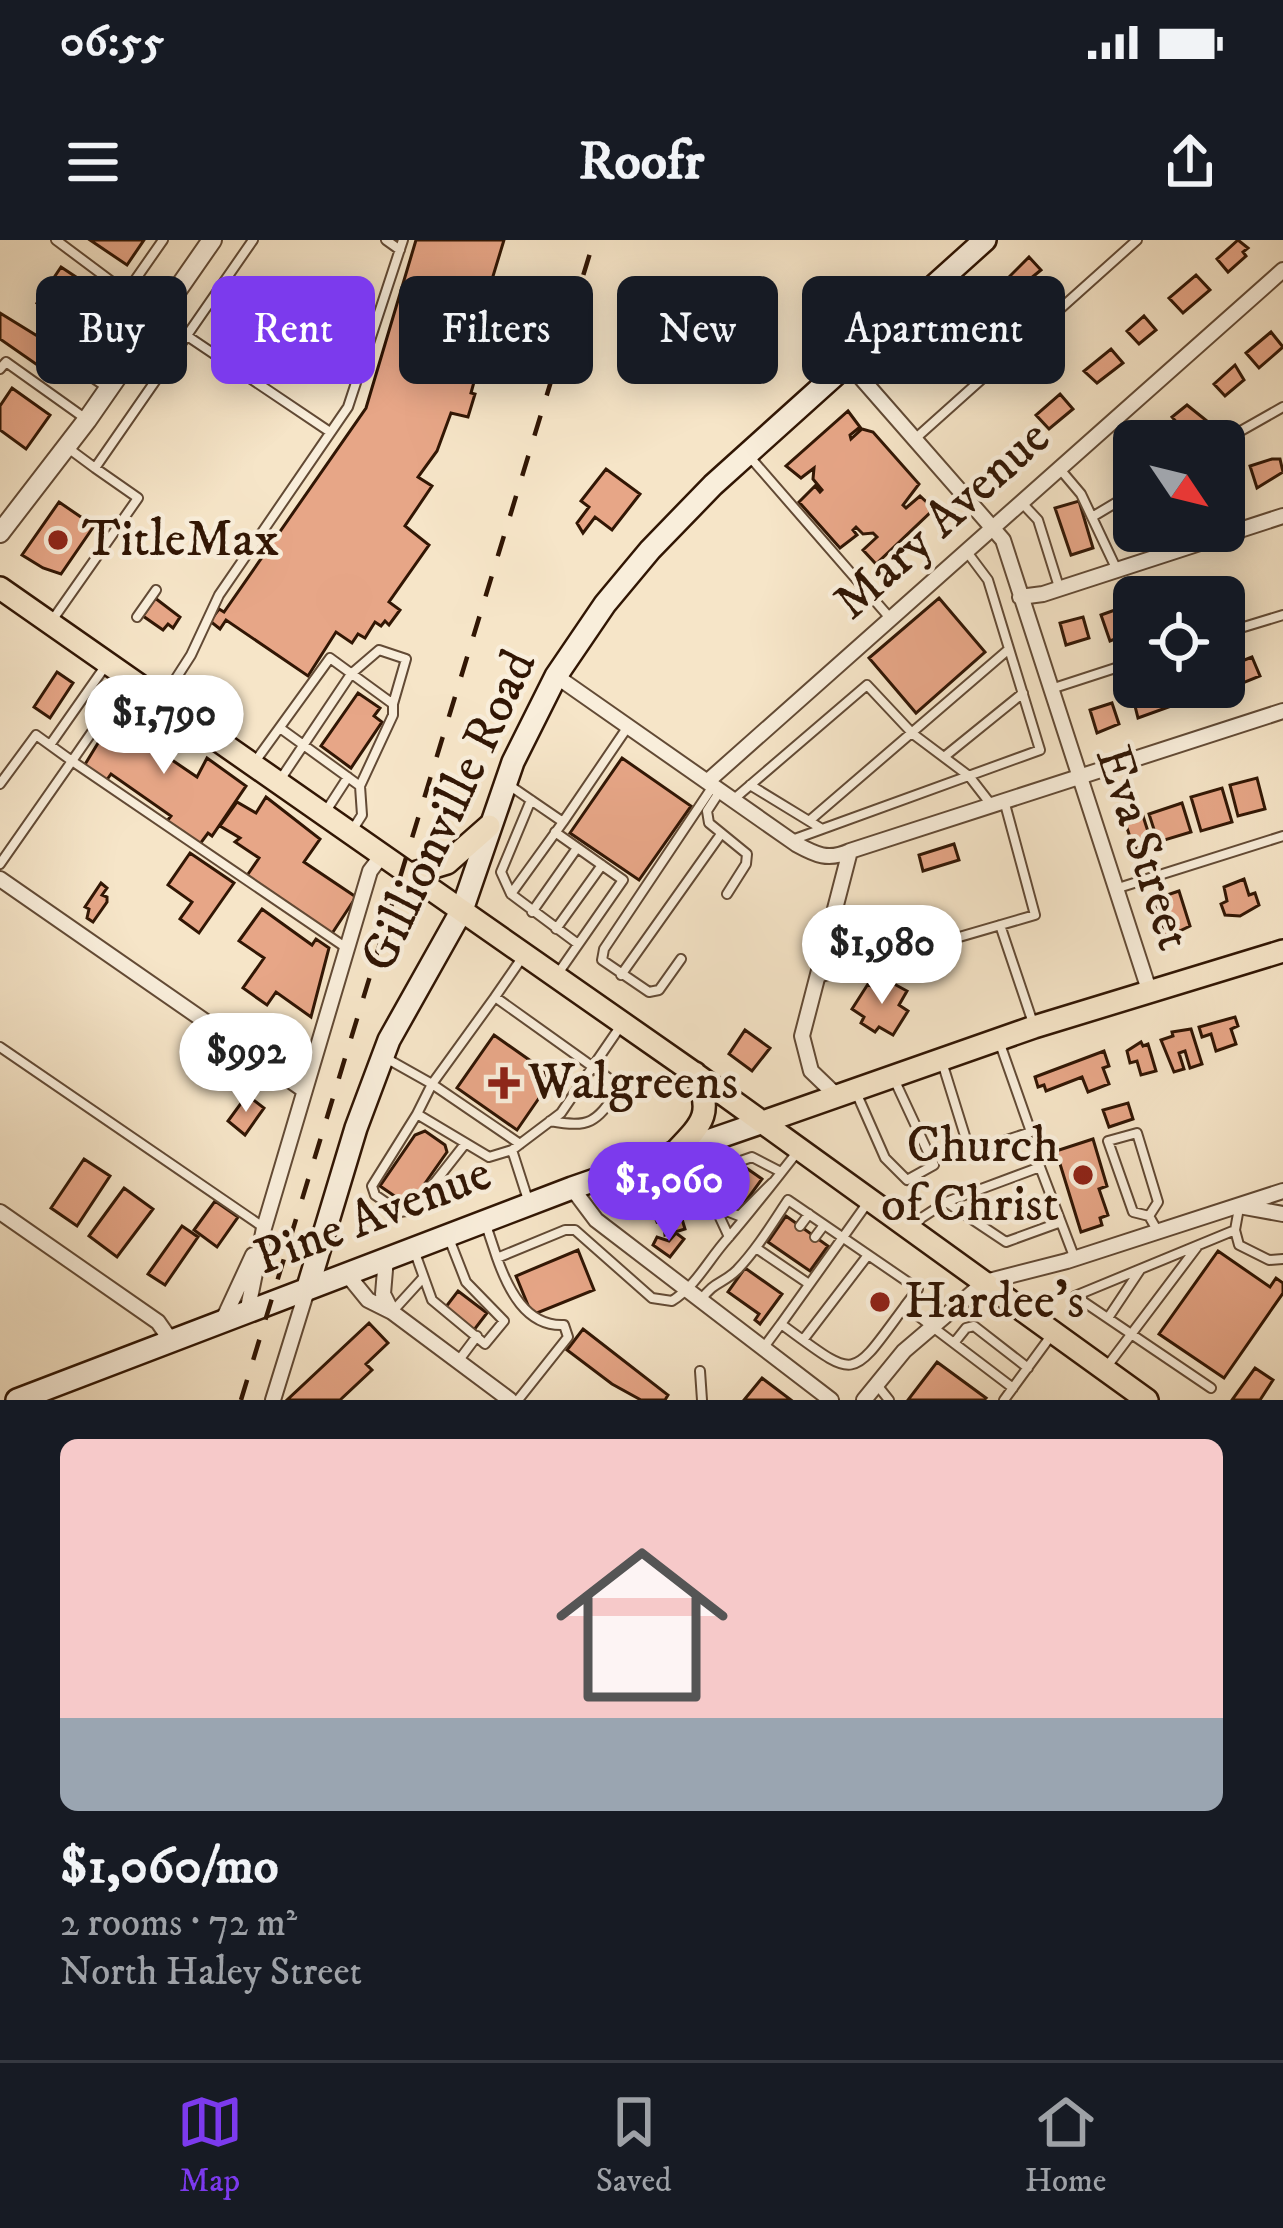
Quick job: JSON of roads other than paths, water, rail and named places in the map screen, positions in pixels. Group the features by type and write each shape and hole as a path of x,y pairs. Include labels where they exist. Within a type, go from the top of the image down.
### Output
{"main road":[{"name":"Gillionville Road","path":"945,276 985,240"},
{"name":"Gillionville Road","path":"308,1287 383,1056 463,910 505,783 556,676 605,604 650,550 825,384"},
{"path":"0,589 694,1073 1148,1400"},
{"path":"411,874 447,862 489,826"},
{"path":"763,1122 1034,1027 1283,951"},
{"path":"682,1150 704,1116 705,1100 694,1073"},
{"name":"Pine Avenue","path":"17,1400 572,1188 763,1122"}],"street":[{"path":"187,276 212,240"},
{"name":"Mary Avenue","path":"719,788 890,618 1283,270"},
{"path":"0,533 112,384"},
{"name":"Eva Street","path":"867,384 1003,540 1150,993"},
{"path":"1021,597 1283,516"},
{"path":"556,676 791,840 816,855 834,858 1283,711"},
{"path":"846,1094 811,1071 802,1036 850,851"},
{"path":"247,1313 264,1228 304,1090 370,871 383,854"},
{"path":"0,879 304,1090"},
{"path":"572,1188 596,1220 831,1400"},
{"path":"865,1400 932,1325 985,1282 1076,1259 1283,1191"},
{"path":"1239,1207 1283,1214"},
{"path":"0,1211 158,1322 172,1342"},
{"path":"221,1323 264,1228"},
{"path":"386,1258 383,1294 392,1312"},
{"path":"346,1273 368,1300 392,1312 514,1400"},
{"path":"273,1400 308,1287"}],"lane":[{"path":"56,240 104,276"},
{"path":"137,276 163,240"},
{"path":"187,335 253,240"},
{"path":"161,701 191,655 219,595 348,407 402,245 386,240"},
{"path":"916,438 1137,240"},
{"path":"187,337 329,432"},
{"path":"0,369 6,362 87,420"},
{"path":"103,384 109,388"},
{"path":"95,468 153,384"},
{"path":"1245,429 1283,407"},
{"path":"50,623 138,498 67,448"},
{"path":"747,454 890,618"},
{"path":"1059,468 1081,494 1117,570"},
{"path":"1021,502 1038,520 1060,588"},
{"path":"1092,517 1113,504"},
{"path":"791,840 1040,750 988,580 966,551"},
{"path":"137,616 156,590"},
{"path":"1245,627 1283,615"},
{"path":"809,821 1009,649"},
{"path":"279,782 351,674 379,650 406,659 392,716 360,786 362,815 351,832"},
{"path":"254,764 330,658 394,704"},
{"path":"50,746 107,663"},
{"path":"1049,689 1113,669"},
{"path":"0,864 129,679"},
{"path":"681,959 659,990 649,992 602,961 604,949 719,788 750,785 866,685 913,734 969,776 999,806 1035,915 817,979"},
{"path":"944,757 1022,693"},
{"path":"511,894 629,725"},
{"path":"280,728 360,786"},
{"path":"0,784 36,735 349,950"},
{"path":"325,813 348,778"},
{"path":"505,783 563,822"},
{"path":"750,785 823,829"},
{"path":"719,788 707,811 709,823 747,854 727,894"},
{"path":"531,800 500,872 511,894 578,944"},
{"path":"555,832 623,880 556,976"},
{"path":"621,975 721,834"},
{"path":"1114,890 1283,836"},
{"path":"532,912 577,848"},
{"path":"556,929 602,865"},
{"path":"1000,925 1034,1027"},
{"path":"465,1144 413,1210 400,1212 375,1195 372,1186 432,1084 525,954"},
{"path":"495,997 621,1087 598,1118 581,1127 550,1121"},
{"path":"417,1114 489,1157 516,1147 561,1113 623,1023"},
{"path":"941,1061 970,1152 1031,1132 999,1040"},
{"path":"0,1047 264,1228"},
{"path":"383,1056 432,1084 516,1147 530,1204"},
{"path":"846,1094 885,1158 907,1180 934,1165 893,1077"},
{"path":"1149,1216 1158,1202 1137,1133 1108,1142 1133,1212 1149,1216 1158,1231"},
{"path":"694,1295 729,1237 800,1148"},
{"path":"682,1150 729,1237"},
{"path":"698,1176 752,1157 782,1172"},
{"path":"908,1227 946,1202 1040,1167 1076,1259"},
{"path":"712,1205 739,1216 766,1185 775,1182"},
{"path":"763,1348 870,1199"},
{"path":"497,1258 565,1230 582,1234 594,1250 652,1298 672,1301 728,1278 756,1248 788,1200 918,1289 864,1362 853,1366 837,1365 781,1324"},
{"path":"946,1202 1006,1241 1061,1222"},
{"path":"1239,1207 1235,1230 1239,1245 1270,1260 1283,1259"},
{"path":"800,1226 809,1214"},
{"path":"582,1234 596,1220"},
{"path":"484,1221 503,1276 531,1317 568,1329 568,1337 514,1400"},
{"path":"815,1237 824,1225"},
{"path":"1210,1388 1075,1296 1235,1230"},
{"path":"447,1235 474,1298 489,1304"},
{"path":"1105,1369 1198,1245"},
{"path":"756,1248 794,1266 809,1284"},
{"path":"413,1249 431,1300 485,1343 504,1321 466,1282"},
{"path":"803,1340 868,1255"},
{"path":"1108,1318 1141,1269"},
{"path":"392,1312 422,1279"},
{"path":"905,1306 1013,1388"},
{"path":"954,1342 965,1328 974,1326 1028,1368"},
{"path":"1004,1400 1054,1332"},
{"path":"458,1361 476,1336"},
{"path":"700,1372 702,1400"},
{"path":"876,1384 889,1400"}],"railway":[{"path":"241,1400 594,240"}],"place":[{"name":"TitleMax","path":"58,540"},
{"name":"Walgreens","path":"504,1083"},
{"name":"Church of Christ","path":"1083,1175"},
{"name":"Hardee's","path":"880,1302"}]}
